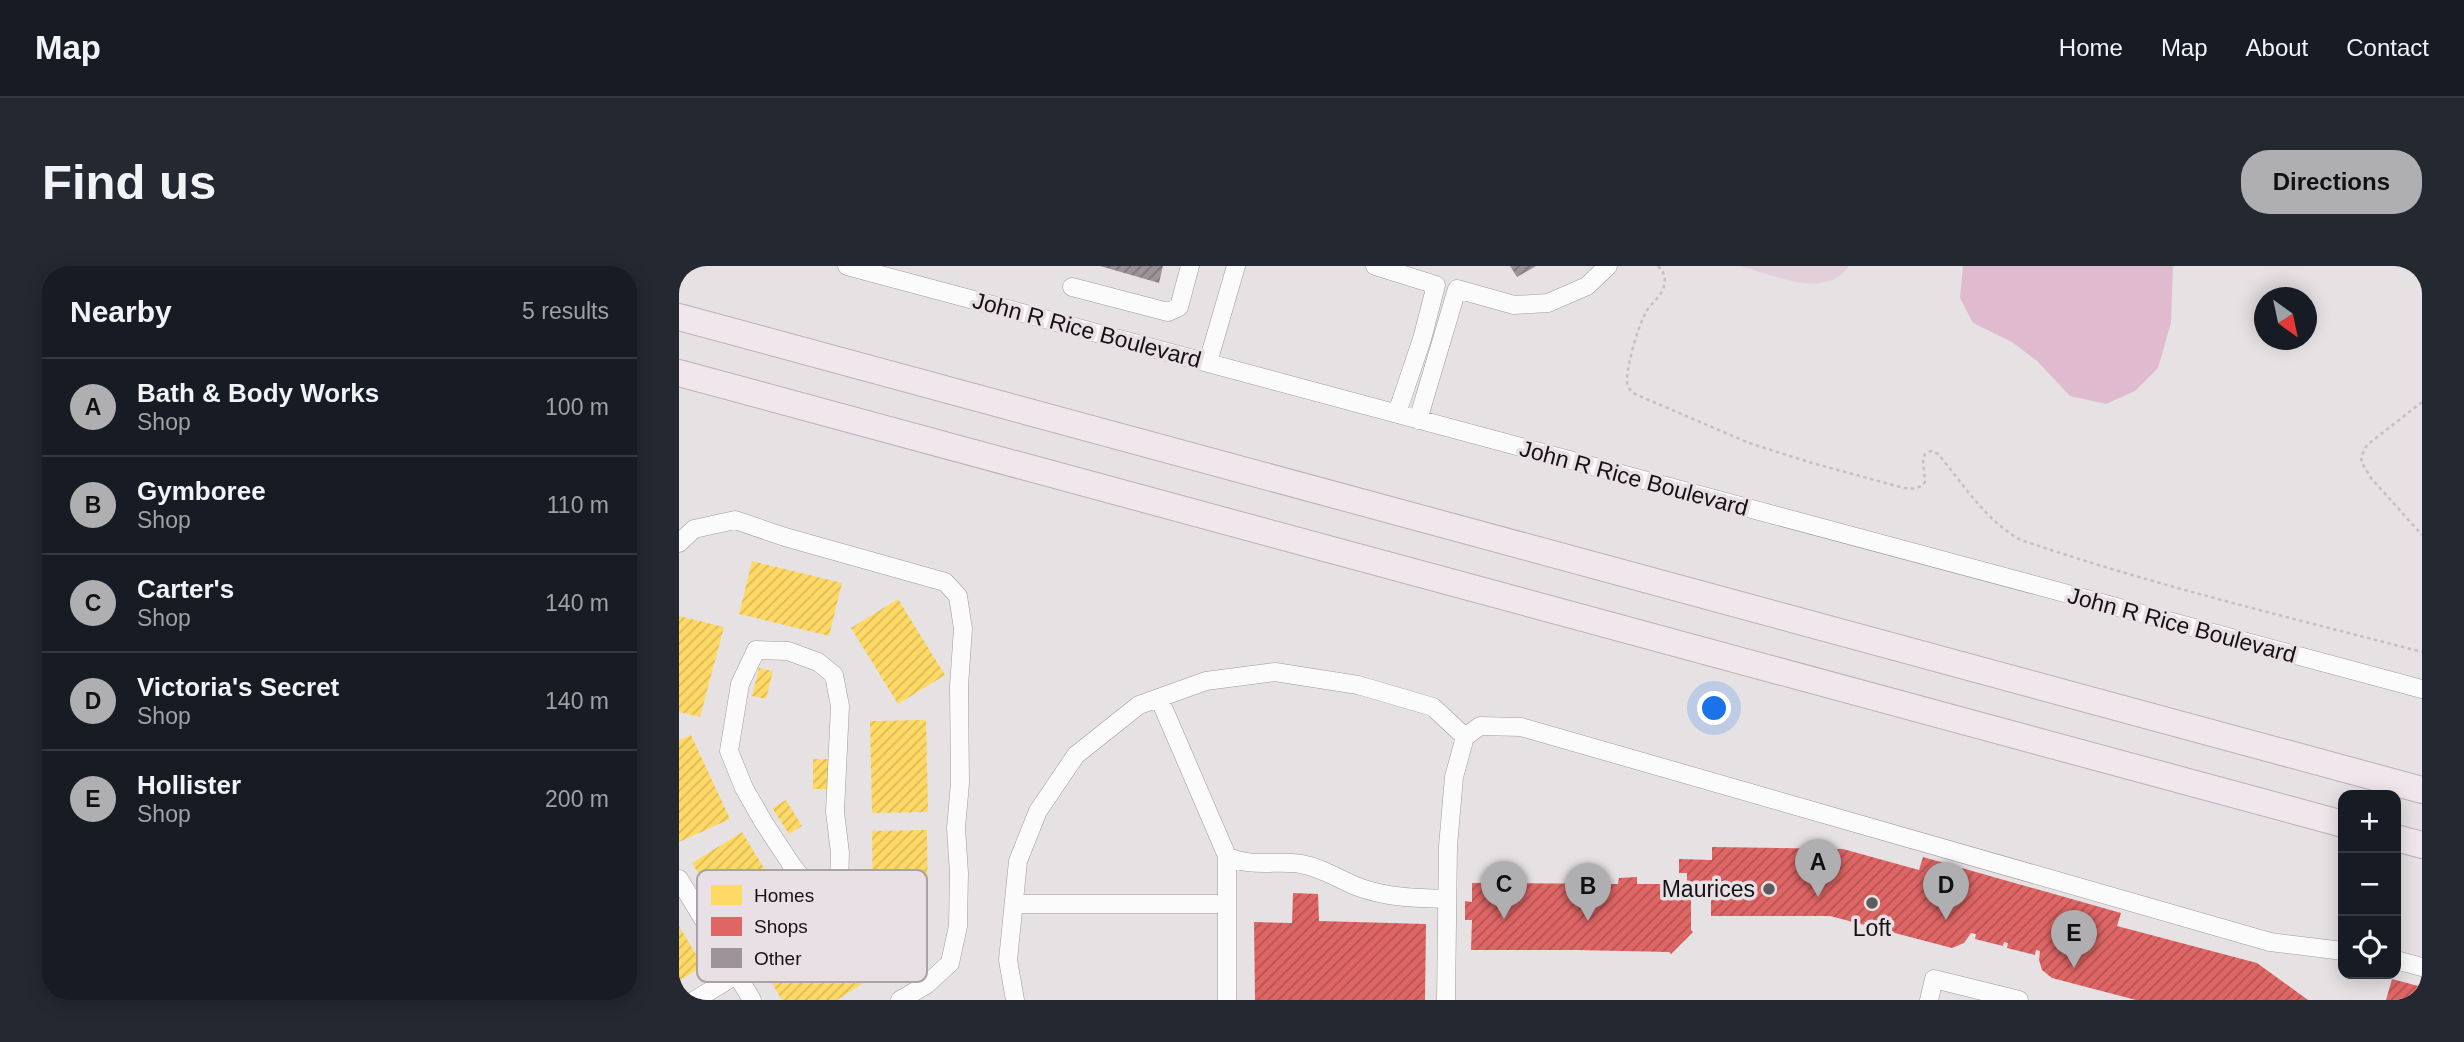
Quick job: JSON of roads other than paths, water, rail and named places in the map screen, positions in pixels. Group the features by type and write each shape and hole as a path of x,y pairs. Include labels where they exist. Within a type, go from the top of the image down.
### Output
{"highway":[{"path":"679,317 2422,790"},
{"path":"679,373 2338,823"},
{"path":"2401,839 2422,845"}],"street":[{"name":"John R Rice Boulevard","path":"848,266 2422,689"},
{"path":"1072,287 1168,312 1179,307 1190,266"},
{"path":"1208,362 1236,266"},
{"path":"1374,266 1436,285 1422,339 1397,413"},
{"path":"1417,421 1457,289 1514,305 1548,303 1587,286 1608,266"},
{"path":"679,542 694,528 735,520 785,537 945,582 958,596 963,629 960,783 956,828 958,926 950,963 926,985 900,1000"},
{"path":"795,870 744,788 729,751 740,684 756,650 788,652 818,662 834,675 839,706 835,812 839,870"},
{"path":"1015,1000 1008,960 1018,862 1038,811 1076,755 1139,705 1206,681 1275,672 1358,685 1433,707 1465,737"},
{"path":"1159,698 1227,856 1227,1000"},
{"path":"1446,1000 1448,846 1454,777 1465,737 1480,726 1521,727 2270,942 2338,950"},
{"path":"1227,856 1238,862 1301,864 1330,872 1359,887 1393,897 1447,900"},
{"path":"679,879 697,909"},
{"path":"1014,904 1225,904"},
{"path":"2401,961 2422,967"},
{"path":"1929,1000 1934,979 1974,994 2014,999"},
{"path":"695,1000 725,982"},
{"path":"741,982 753,1000"}],"place":[{"name":"Maurices","path":"1769,889"},
{"name":"Bath & Body Works","path":"1818,897"},
{"name":"Loft","path":"1872,903"},
{"name":"Carter's","path":"1504,919"},
{"name":"Victoria's Secret","path":"1946,920"},
{"name":"Gymboree","path":"1588,921"},
{"name":"Hollister","path":"2074,968"}]}
